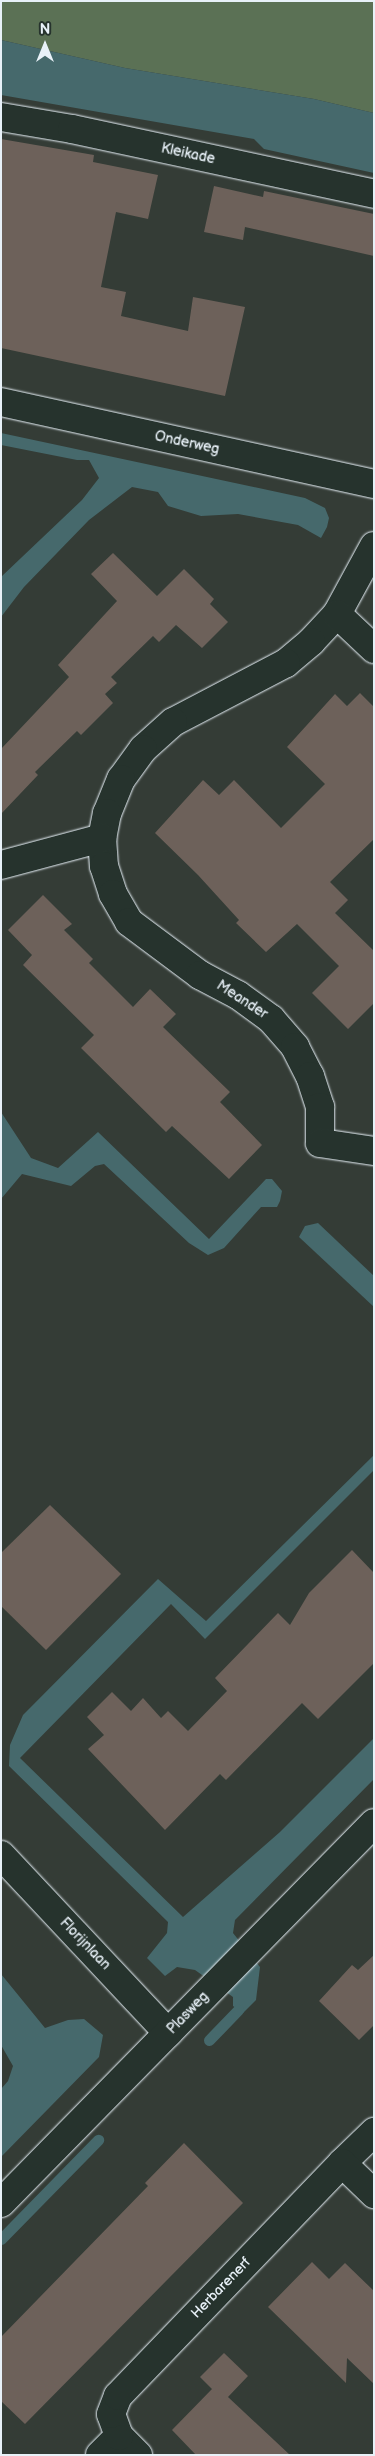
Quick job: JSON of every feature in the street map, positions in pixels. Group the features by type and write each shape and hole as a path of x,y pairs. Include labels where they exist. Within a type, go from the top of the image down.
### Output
{"street":[{"name":"Kleikade","path":"1,117 72,129 374,194"},
{"name":"Onderweg","path":"1,402 374,484"},
{"name":"Meander","path":"374,546 337,614 286,663 173,722 144,749 121,779 107,813 102,838 104,866 113,894 129,922 200,974 238,995 271,1019 295,1047 310,1076 320,1107 320,1143 374,1151"},
{"path":"337,614 374,649"},
{"path":"1,865 102,838"},
{"name":"Plasweg","path":"1,2203 374,1823"},
{"name":"Florijnlaan","path":"1,1855 168,2033"},
{"name":"Herbarenerf","path":"109,2445 111,2414 118,2396 374,2132"},
{"path":"342,2163 374,2194"},
{"path":"109,2445 138,2455"}],"green space":[{"path":"1,1 374,1 374,113 314,99 125,68 1,40"}],"water":[{"path":"1,40 125,68 314,99 374,113 374,173 264,149 254,139 1,95"},
{"path":"1,433 305,498 325,508 329,518 327,527 321,538 298,525 238,514 201,516 168,506 158,492 132,487 89,520 24,587 1,617 1,577 82,500 99,478 89,460 77,460 1,445"},
{"path":"1,1112 31,1158 58,1168 98,1132 209,1239 266,1179 272,1179 282,1191 280,1201 277,1207 261,1207 224,1248 208,1255 189,1243 104,1164 95,1166 71,1186 22,1174 1,1199"},
{"path":"318,1223 374,1276 374,1307 299,1237 305,1226"},
{"path":"374,1455 374,1470 205,1639 171,1604 20,1758 183,1917 280,1832 374,1738 374,1779 235,1920 233,1933 260,1967 256,2000 243,2013 233,2006 233,1997 195,1970 177,1967 165,1976 147,1958 167,1933 168,1922 9,1766 10,1745 23,1715 158,1579 206,1621"},
{"path":"1,1974 45,2028 68,2020 84,2019 103,2035 99,2057 1,2157 1,2089 8,2081 13,2066 1,2045"}],"building":[{"path":"1,139 94,155 93,162 158,175 148,219 116,212 101,287 126,292 121,316 188,331 193,297 245,307 225,396 1,348"},
{"path":"214,186 263,197 264,191 374,214 374,256 245,227 243,240 204,232"},
{"path":"113,553 157,596 184,569 214,599 210,604 228,622 202,648 176,625 159,642 153,636 111,677 117,683 105,694 113,703 81,735 77,731 35,772 38,775 1,814 1,749 69,677 58,665 117,601 91,574"},
{"path":"360,693 374,707 374,839 330,882 348,900 335,913 374,951 374,1003 348,1029 312,993 339,966 297,924 266,952 236,923 239,920 198,875 155,833 203,780 219,795 234,780 281,828 325,784 287,747 335,694 347,706"},
{"path":"43,895 72,924 64,930 93,959 89,963 133,1007 150,989 176,1014 163,1027 230,1092 220,1102 262,1145 229,1179 172,1126 166,1132 81,1048 94,1035 23,965 32,955 8,930"},
{"path":"50,1505 121,1574 46,1650 1,1606 1,1553"},
{"path":"352,1550 374,1573 374,1663 318,1719 302,1703 226,1780 220,1774 165,1830 88,1749 104,1735 87,1717 112,1692 131,1711 143,1698 161,1718 168,1711 188,1731 227,1691 215,1678 278,1613 290,1625 309,1593"},
{"path":"374,1955 374,2025 359,2040 319,2001 352,1965 358,1970"},
{"path":"184,2143 243,2203 25,2424 1,2401 1,2337 148,2186 145,2183"},
{"path":"312,2262 329,2279 345,2263 374,2291 374,2384 347,2358 346,2383 268,2307"},
{"path":"224,2353 248,2376 228,2397 290,2455 196,2455 172,2430 212,2389 200,2377"}],"waterway":[{"path":"209,2040 238,2010"},
{"path":"1,2239 98,2140"}]}
